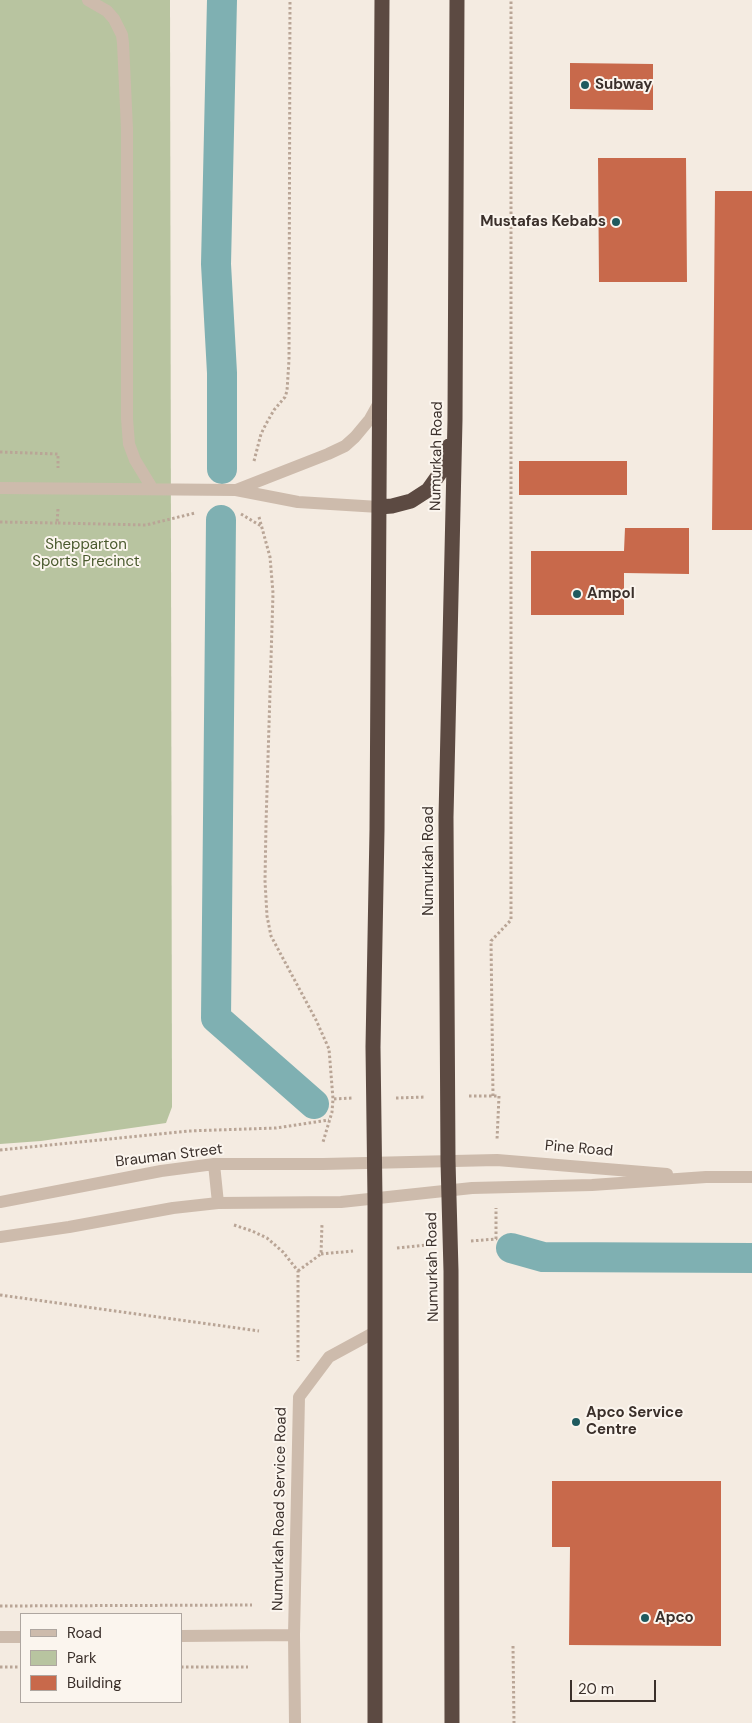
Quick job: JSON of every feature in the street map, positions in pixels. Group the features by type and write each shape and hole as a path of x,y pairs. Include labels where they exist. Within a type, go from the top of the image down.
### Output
{"highway":[{"path":"374,1723 375,1199 373,1019 377,830 382,0"},
{"name":"Numurkah Road","path":"452,1723 447,780 456,420 457,0"},
{"path":"379,506 392,506 411,501 428,490 440,473 446,460 456,420"}],"street":[{"path":"88,0 107,12 114,19 122,35 123,42 126,129 126,419 129,444 135,460 152,488"},
{"path":"0,488 236,490 254,488 345,446 370,419 380,400"},
{"path":"254,488 305,502 379,506"},
{"name":"Pine Road","path":"374,1163 521,1160 706,1177 752,1178"},
{"name":"Brauman Street","path":"0,1202 161,1170 214,1164 374,1163"},
{"path":"214,1164 218,1202"},
{"name":"Pine Road","path":"375,1199 449,1189 592,1185 706,1177"},
{"path":"0,1237 218,1202 323,1202 375,1199"},
{"name":"Numurkah Road Service Road","path":"295,1723 294,1636 299,1397 329,1357 375,1332"},
{"path":"182,1636 294,1636"},
{"path":"0,1637 20,1637"}],"path":[{"path":"290,0 288,380 285,397 270,416 261,434 253,468 256,508 270,557 273,593 266,824 265,881 267,916 271,936 316,1020 329,1049 334,1099 324,1142 323,1164"},
{"path":"493,1096 491,941 511,920 510,0"},
{"path":"240,513 262,526"},
{"path":"0,522 57,523"},
{"path":"0,1150 188,1131 276,1128 329,1120"},
{"path":"218,1202 228,1224 252,1231 267,1238 298,1271 299,1397"},
{"path":"321,1254 323,1202"},
{"path":"298,1271 321,1254 496,1239"},
{"path":"0,1294 259,1331"},
{"path":"0,1606 252,1605"},
{"path":"513,1646 514,1723"},
{"path":"0,1668 20,1667"},
{"path":"182,1667 248,1667"}],"green space":[{"name":"Shepparton Sports Precinct","path":"0,0 170,0 172,1107 166,1123 41,1141 0,1144"}],"building":[{"path":"570,63 653,64 653,110 570,109"},
{"path":"598,158 686,158 687,282 599,282"},
{"path":"715,191 752,191 752,530 712,530"},
{"path":"519,461 627,461 627,495 519,495"},
{"name":"Ampol","path":"625,528 689,528 689,574 624,573 624,615 531,615 531,551 624,551"},
{"path":"552,1481 721,1481 721,1646 569,1645 570,1547 552,1547"}],"waterway":[{"path":"222,0 216,264 222,373 222,469"},
{"path":"221,520 216,1018 314,1104"},
{"path":"511,1248 543,1257 752,1258"}],"place":[{"name":"Subway","path":"585,85"},
{"name":"Mustafas Kebabs","path":"616,222"},
{"name":"Ampol","path":"577,594"},
{"name":"Apco Service Centre","path":"576,1422"},
{"name":"Apco","path":"645,1618"}]}
